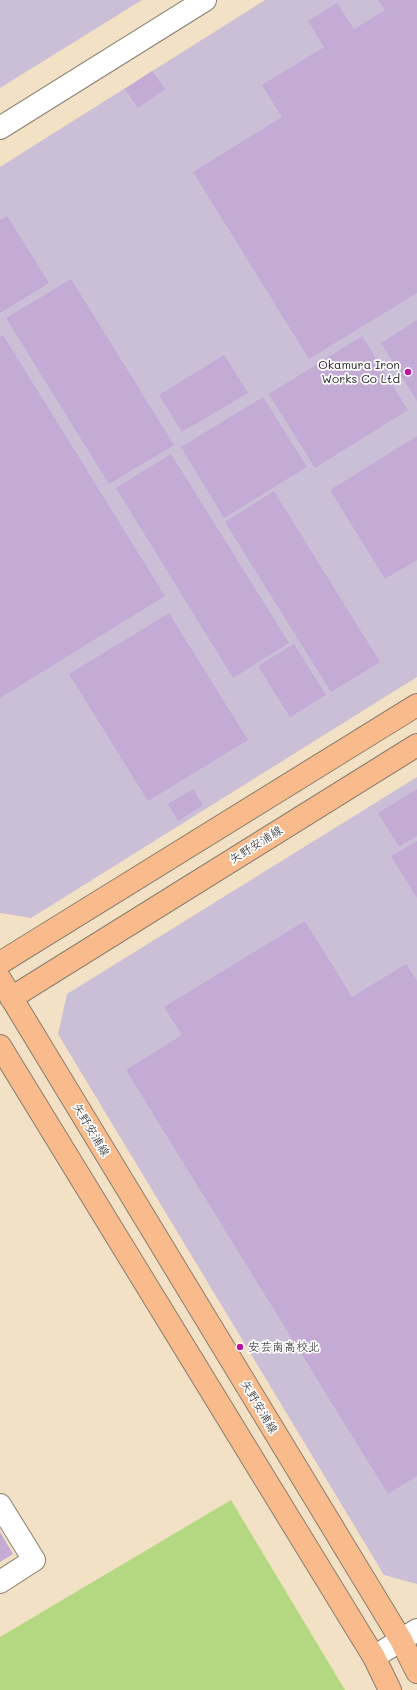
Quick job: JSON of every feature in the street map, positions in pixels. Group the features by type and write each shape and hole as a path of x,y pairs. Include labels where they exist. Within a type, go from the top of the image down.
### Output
{"main road":[{"path":"0,963 417,705"},
{"name":"矢野安浦線","path":"417,745 4,992 409,1635 417,1672"},
{"path":"0,1046 374,1657 390,1690"}],"street":[{"path":"0,128 205,0"},
{"path":"0,1505 34,1560 0,1582"},
{"path":"374,1657 409,1635"}],"shaded area":[{"path":"0,0 142,0 0,88"},
{"path":"265,0 417,0 417,677 31,918 0,913 0,167"},
{"path":"417,777 417,1584 384,1575 58,1034 67,994"}],"green space":[{"path":"231,1500 345,1690 0,1690 0,1637"}],"building":[{"path":"378,0 417,0 417,293 309,359 193,172 282,117 262,85 324,47 308,21 337,3 354,29 385,10"},
{"path":"152,71 165,89 138,108 125,89"},
{"path":"7,216 49,283 0,313 0,220"},
{"path":"71,279 174,445 109,484 6,318"},
{"name":"Okamura Iron Works Co Ltd","path":"417,320 417,401 381,343"},
{"path":"3,335 165,596 0,698 0,337"},
{"path":"362,336 408,410 315,468 269,394"},
{"path":"224,355 248,393 182,432 159,395"},
{"path":"263,397 307,467 224,518 181,447"},
{"path":"417,436 417,560 385,579 330,490"},
{"path":"171,454 289,643 233,678 116,488"},
{"path":"274,491 380,662 331,692 225,522"},
{"path":"169,613 248,740 148,801 69,674"},
{"path":"294,644 326,695 290,717 258,666"},
{"path":"193,789 203,805 178,821 168,804"},
{"path":"417,789 417,836 399,847 378,813"},
{"path":"417,841 417,898 391,856"},
{"path":"305,921 352,997 406,964 417,981 417,1476 388,1494 126,1070 182,1035 164,1007"},
{"path":"0,1532 13,1554 0,1562"}],"place":[{"name":"Okamura Iron Works Co Ltd","path":"408,372"},
{"name":"安芸南高校北","path":"240,1347"}]}
